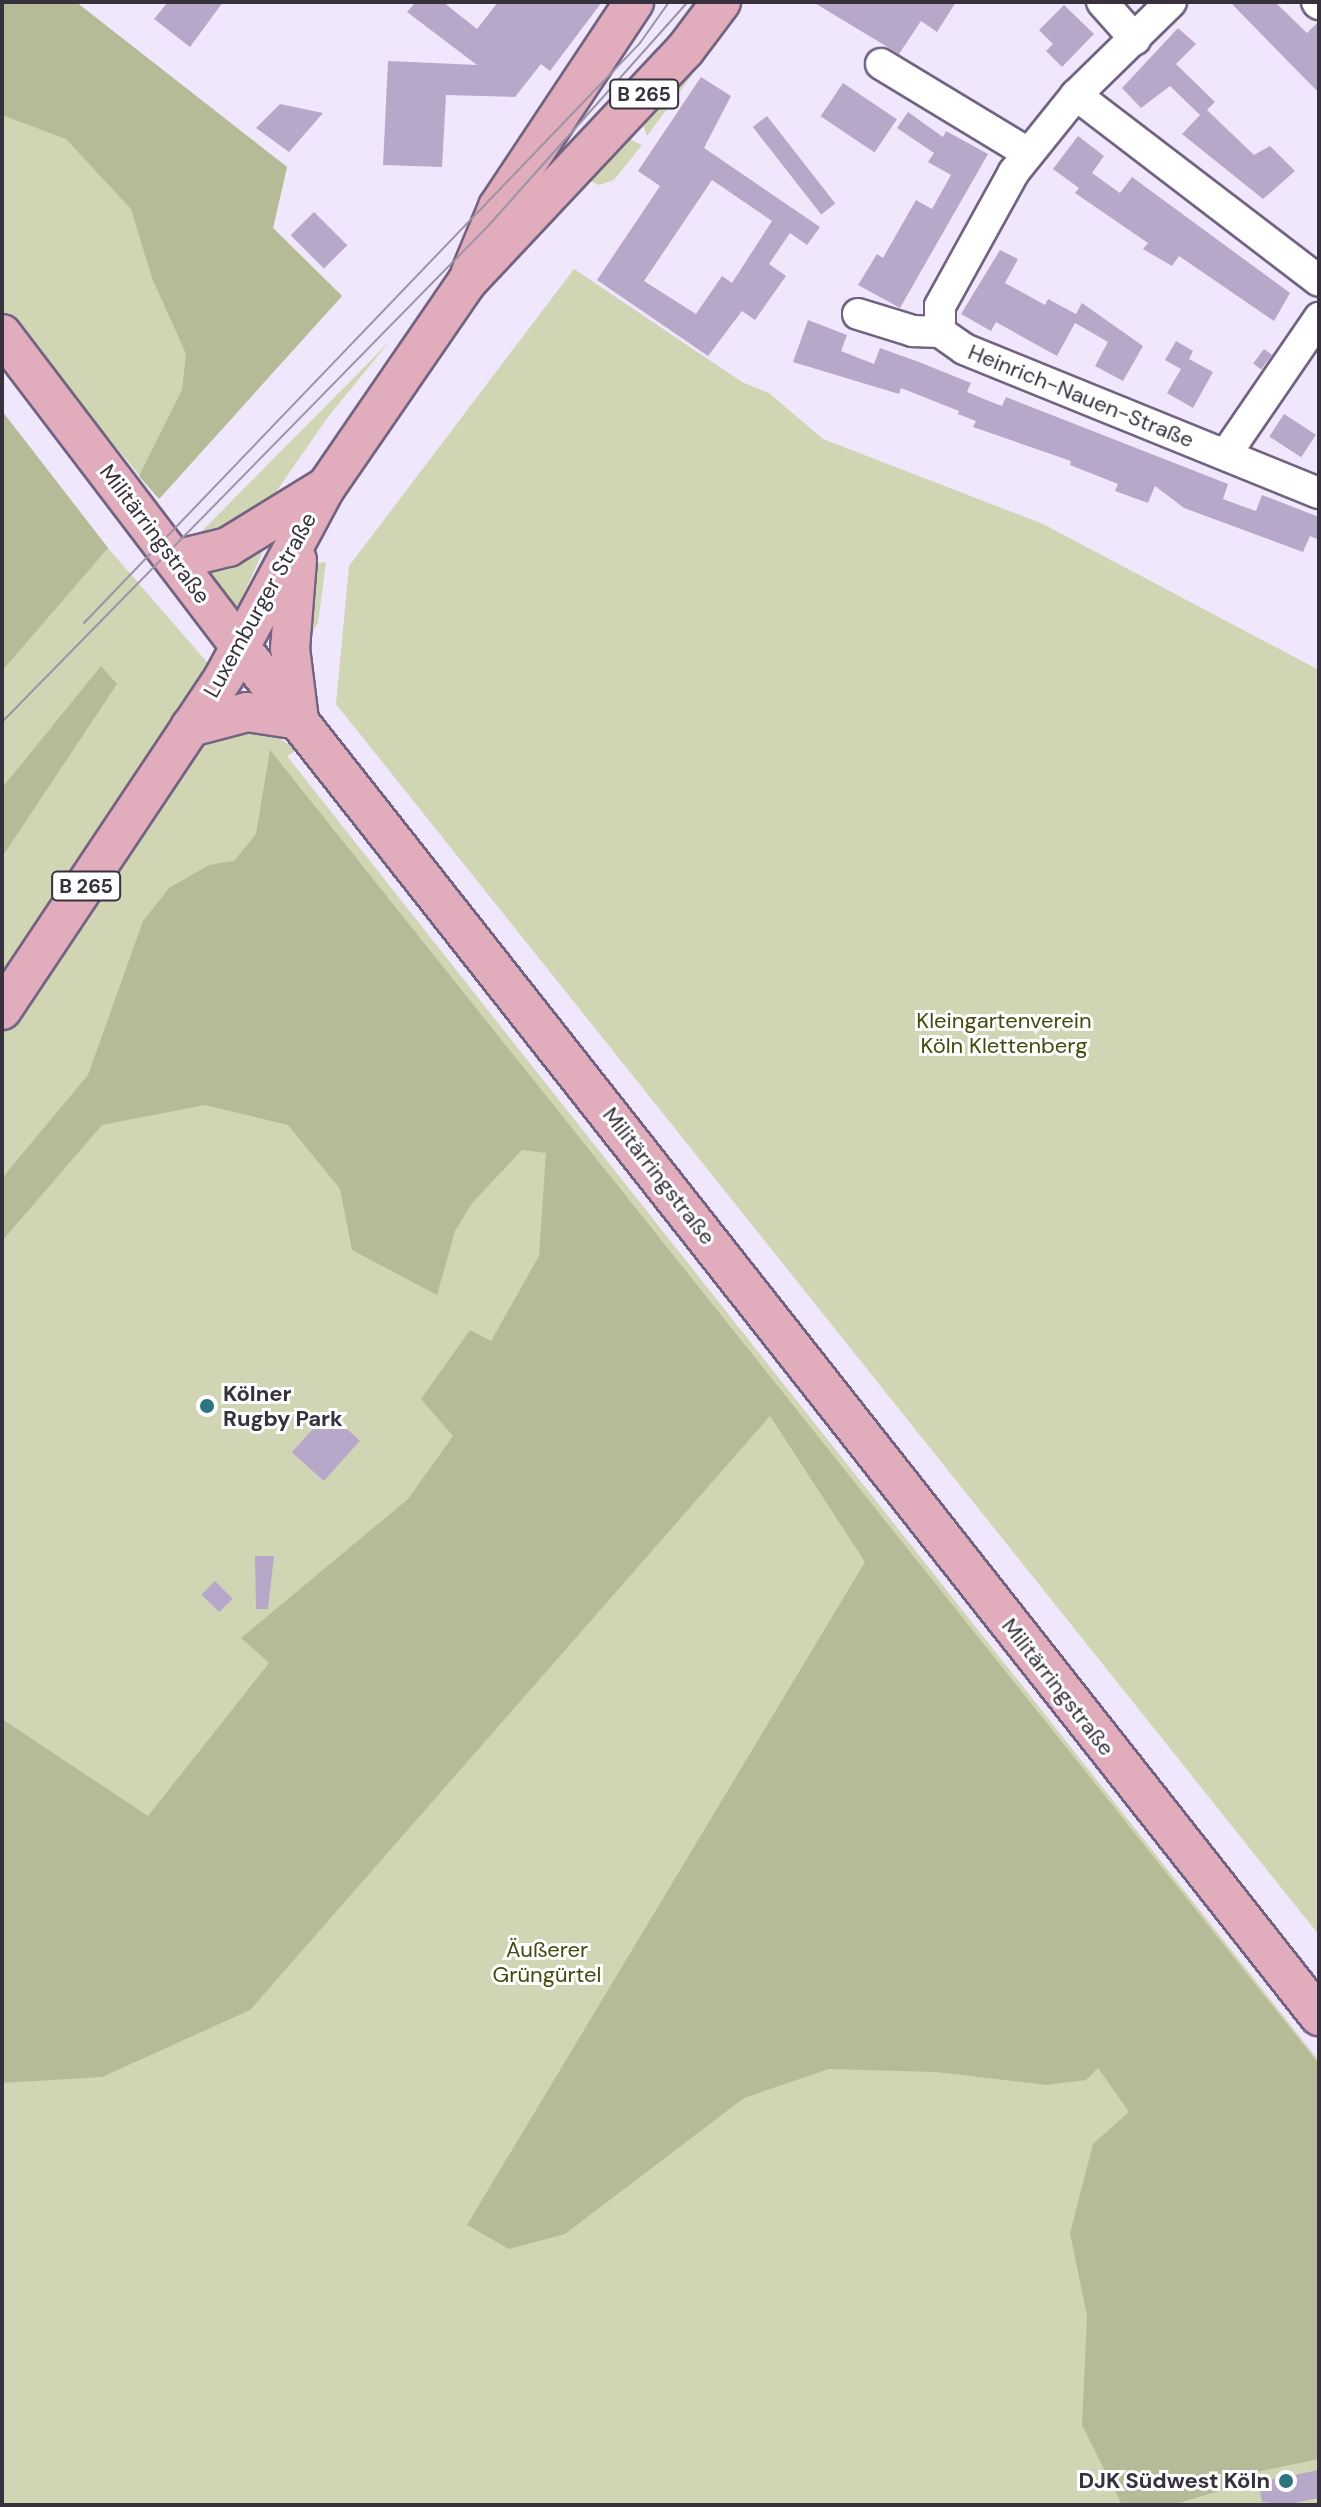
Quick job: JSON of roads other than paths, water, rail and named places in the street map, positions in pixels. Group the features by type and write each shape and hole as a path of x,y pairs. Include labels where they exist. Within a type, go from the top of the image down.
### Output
{"main road":[{"name":"Luxemburger Straße","path":"467,282 498,207 634,2"},
{"name":"Luxemburger Straße","path":"2,1010 241,648 326,487 467,282 685,50 721,2"},
{"name":"Militärringstraße","path":"2,334 241,648 1319,2016"},
{"path":"175,560 228,547 326,487"},
{"path":"190,727 247,712 299,720 290,648 299,537"}],"street":[{"path":"1102,2 1135,39"},
{"path":"858,314 913,331 940,332 940,306 1028,153 1076,95 1171,2"},
{"path":"881,64 1028,153"},
{"path":"1076,95 1319,281"},
{"path":"1226,454 1319,318"},
{"name":"Heinrich-Nauen-Straße","path":"940,332 964,349 1319,493"}],"tram line":[{"path":"84,623 640,43 669,2"},
{"path":"2,722 489,225 688,2"}],"place":[{"name":"Kölner Rugby Park","path":"207,1406"},
{"name":"DJK Südwest Köln","path":"1286,2481"}],"park label":[{"name":"Kleingartenverein Köln Klettenberg","path":"1004,1032"},
{"name":"Äußerer Grüngürtel","path":"547,1962"}]}
